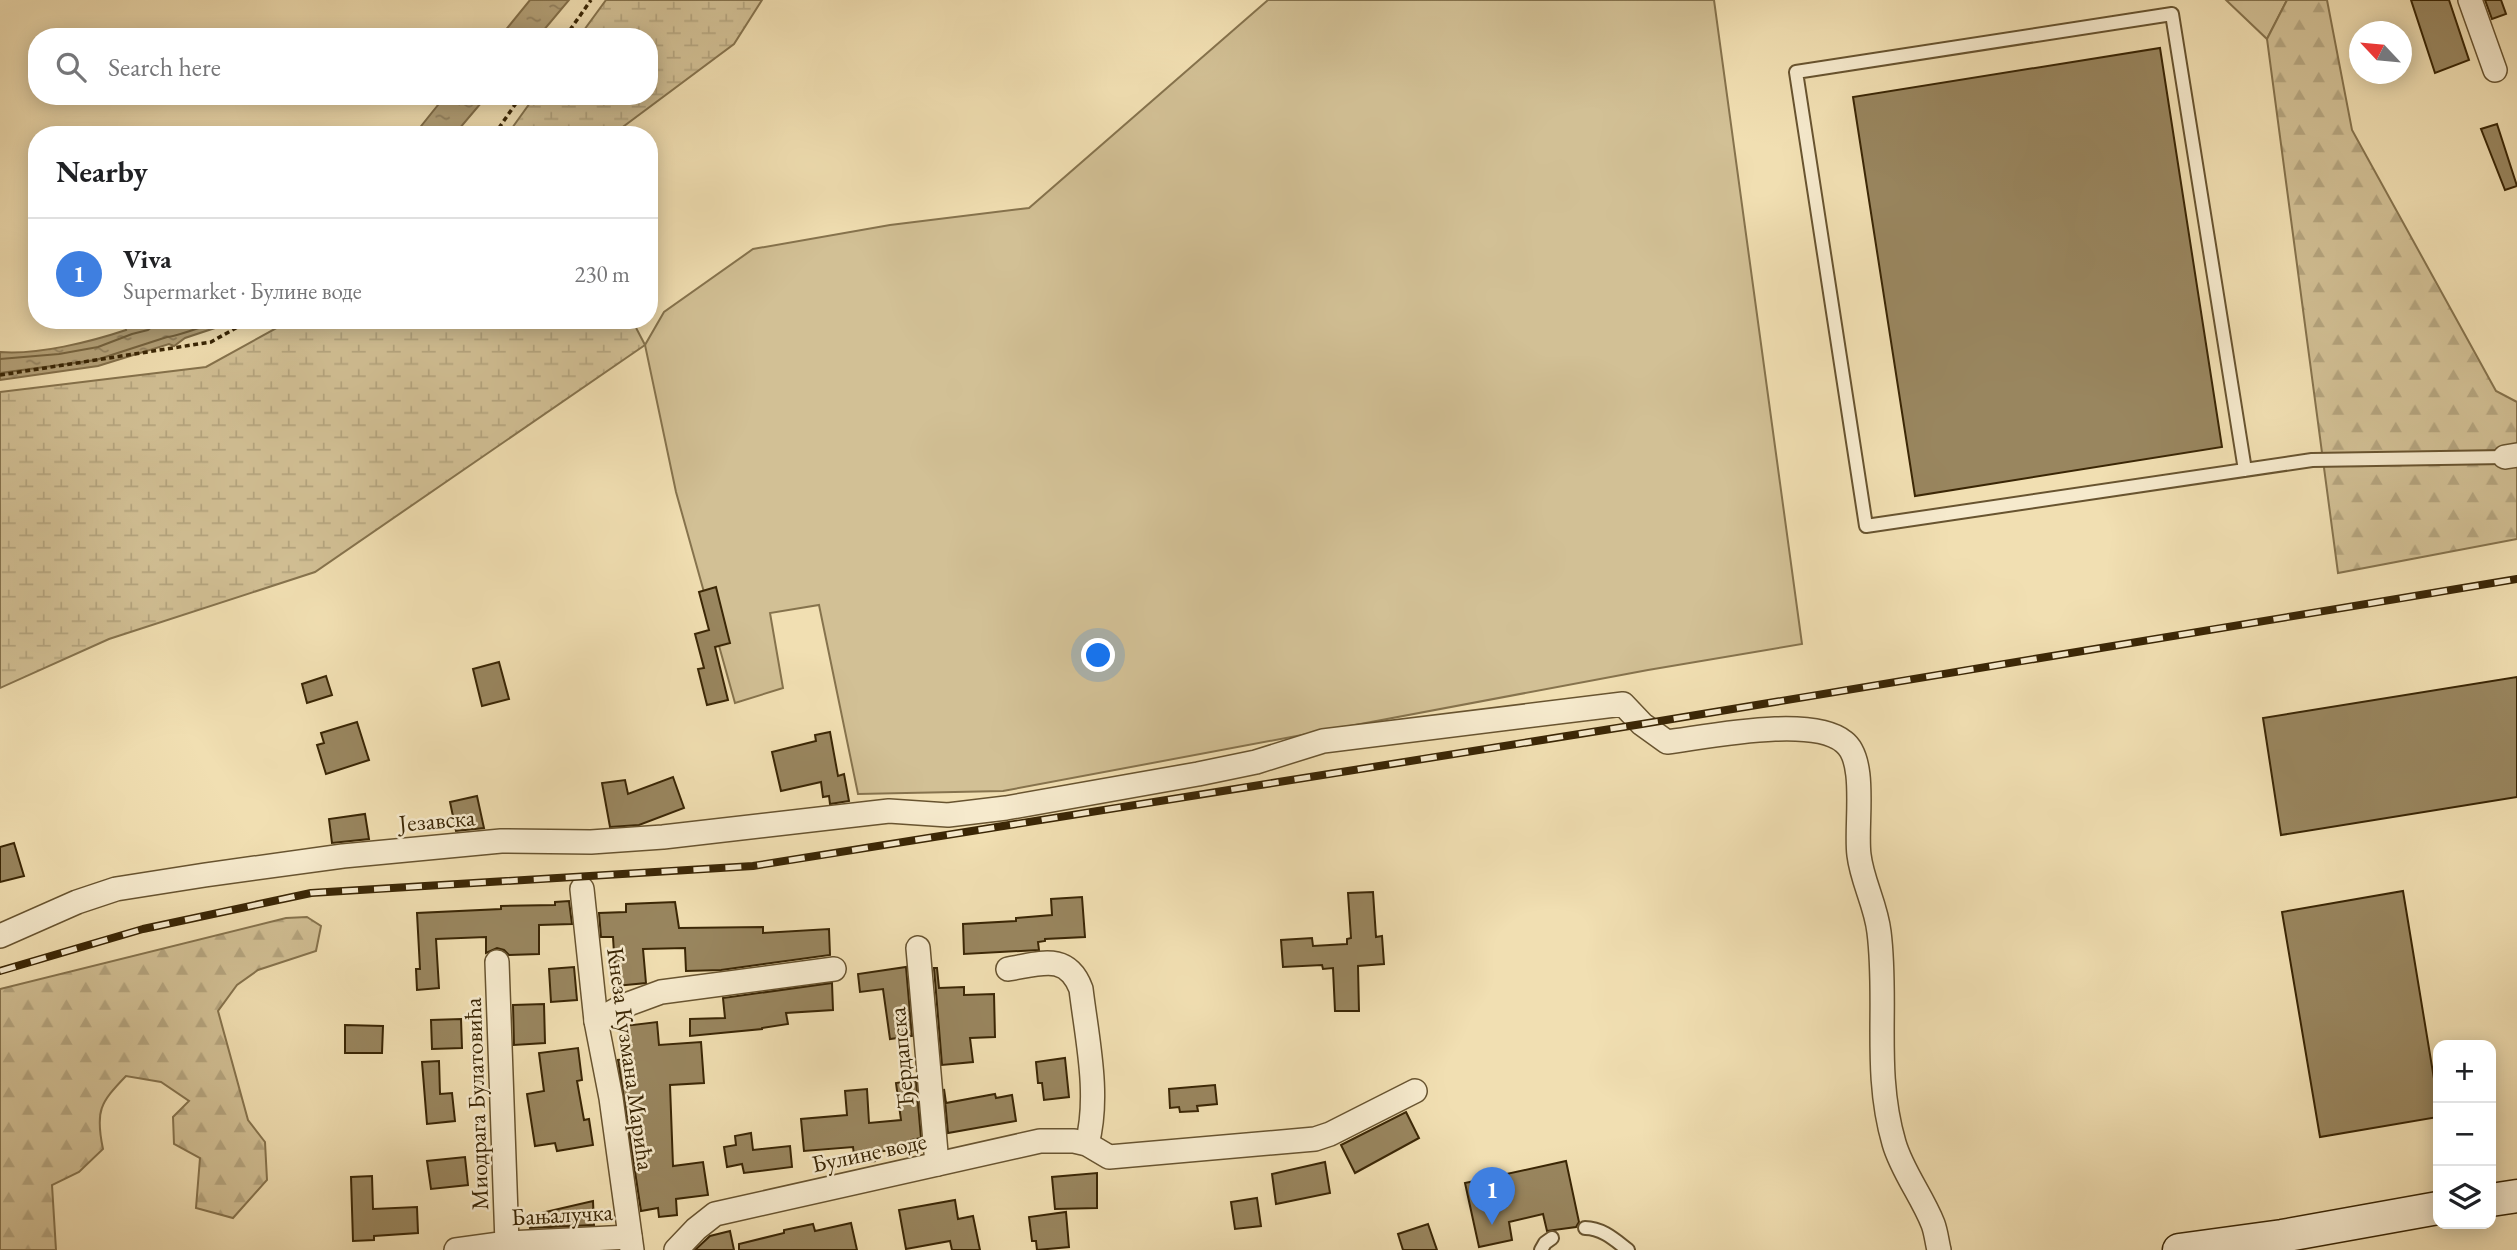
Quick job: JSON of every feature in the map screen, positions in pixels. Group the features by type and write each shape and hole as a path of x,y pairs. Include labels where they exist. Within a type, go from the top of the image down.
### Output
{"main road":[{"path":"2496,1199 2517,1196"},
{"path":"2179,1250 2282,1236 2433,1209"}],"street":[{"path":"2470,0 2496,70"},
{"name":"Језавска","path":"0,936 77,901 103,893 205,875 430,847 501,841 591,842 663,837 889,811 948,816 1006,808 1256,762 1323,741 1623,704 1642,724 1667,742 1768,729 1800,729 1829,735 1845,742 1857,766 1859,857 1873,901 1879,932 1884,1096 1894,1144 1933,1225 1939,1250"},
{"name":"Кнеза Кузмана Марића","path":"582,889 596,1021 611,1098 631,1243"},
{"name":"Ђердапска","path":"918,948 937,1164"},
{"name":"Миодрага Булатовића","path":"498,962 507,1243"},
{"path":"1008,969 1053,963 1063,965 1076,975 1081,989 1094,1103 1087,1144"},
{"path":"596,1021 624,1006 661,992 834,969"},
{"name":"Булине воде","path":"676,1250 715,1214 1040,1141 1059,1139 1087,1144 1109,1157 1315,1139 1415,1091"},
{"name":"Бањалучка","path":"456,1250 507,1243 631,1243"}],"lane":[{"path":"2245,470 2172,15 1796,72 1866,526 2245,470 2312,460 2511,456"},
{"path":"1585,1228 1605,1233 1628,1250"},
{"path":"1541,1250 1552,1238"}],"path":[{"path":"571,28 591,0"},
{"path":"500,126 516,105"},
{"path":"0,375 211,342 234,329"}],"green space":[{"path":"606,0 762,0 734,44 658,101 658,28 586,28"},
{"path":"1268,0 1714,0 1802,644 1648,670 1003,791 858,794 819,605 770,613 783,688 735,703 676,492 645,345 654,329 658,329 658,322 664,312 753,249 890,225 1029,208"},
{"path":"2226,0 2287,0 2267,39"},
{"path":"2287,0 2327,0 2352,130 2496,391 2517,402 2517,539 2338,573 2267,39"},
{"path":"529,105 652,105 624,126 513,126"},
{"path":"275,329 637,329 645,345 315,572 109,639 0,688 0,392 206,367"},
{"path":"307,917 321,926 316,951 258,970 237,985 218,1011 248,1120 265,1142 267,1180 233,1218 196,1208 200,1158 174,1144 173,1117 189,1101 161,1082 126,1076 110,1093 102,1108 100,1125 103,1149 79,1172 52,1185 56,1250 0,1250 0,989 286,918"}],"water":[{"path":"530,0 569,0 546,28 507,28"},
{"path":"438,105 479,105 462,126 421,126"},
{"path":"212,329 185,338 174,346 169,344 98,366 0,380 0,352 31,352 64,347 126,330"}],"building":[{"path":"2411,0 2449,0 2469,60 2435,73"},
{"path":"2485,0 2501,0 2506,14 2492,19"},
{"path":"2160,48 2222,447 1915,496 1853,97"},
{"path":"2497,124 2517,186 2505,190 2481,129"},
{"path":"716,587 730,643 715,647 728,700 707,705 698,669 704,668 695,634 709,630 699,592"},
{"path":"499,662 509,699 482,706 473,669"},
{"path":"326,676 332,695 307,703 302,684"},
{"path":"2517,677 2517,797 2281,835 2263,718"},
{"path":"357,722 369,760 326,774 317,745 324,743 321,733"},
{"path":"830,732 838,776 844,774 849,801 830,804 829,796 823,797 821,782 781,791 772,752 816,741 815,735"},
{"path":"673,777 684,808 639,825 610,827 602,783 625,780 628,794"},
{"path":"477,796 484,828 456,831 450,802"},
{"path":"365,814 369,839 332,843 329,819"},
{"path":"14,843 24,876 0,882 0,847"},
{"path":"2403,891 2433,1073 2433,1118 2320,1137 2282,912"},
{"path":"1373,892 1376,937 1382,936 1384,964 1358,966 1359,1011 1335,1011 1333,968 1323,969 1322,965 1283,967 1281,940 1312,938 1313,946 1347,944 1347,939 1351,938 1348,893"},
{"path":"1082,897 1085,937 1045,939 1038,942 1039,950 964,954 963,924 1016,921 1016,918 1052,915 1051,899"},
{"path":"569,901 572,924 539,925 539,954 509,955 497,948 486,953 486,937 436,939 439,988 417,990 416,969 420,969 417,913 501,909 501,906 555,905 555,902"},
{"path":"675,902 679,928 763,927 763,933 829,929 830,955 721,970 686,971 685,948 643,949 646,983 616,986 613,937 601,937 599,913 626,912 626,904"},
{"path":"574,967 577,1000 551,1002 549,969"},
{"path":"906,967 912,1036 890,1039 883,989 860,992 858,974"},
{"path":"934,968 937,968 939,988 964,987 964,995 994,994 995,1037 970,1038 973,1062 942,1065"},
{"path":"832,983 833,1010 786,1013 788,1024 762,1029 690,1036 690,1019 725,1018 723,998"},
{"path":"544,1004 545,1043 514,1045 513,1005"},
{"path":"461,1019 462,1048 432,1049 431,1020"},
{"path":"657,1022 659,1045 701,1042 704,1083 670,1085 673,1166 703,1162 708,1195 676,1199 677,1215 659,1217 658,1208 641,1211 618,1060 628,1059 624,1026"},
{"path":"345,1025 383,1026 382,1053 345,1053"},
{"path":"578,1048 582,1080 577,1081 584,1120 589,1119 593,1145 557,1151 555,1143 535,1146 527,1094 544,1091 539,1053"},
{"path":"1065,1058 1069,1097 1044,1100 1042,1083 1038,1083 1036,1062"},
{"path":"439,1061 440,1094 452,1093 455,1121 427,1124 422,1062"},
{"path":"916,1080 921,1138 911,1140 912,1148 874,1152 875,1161 855,1163 853,1147 804,1151 801,1119 847,1115 845,1091 867,1089 869,1123 901,1120 896,1083"},
{"path":"1215,1085 1217,1104 1197,1106 1198,1111 1180,1112 1179,1107 1170,1108 1169,1089"},
{"path":"944,1089 946,1103 995,1094 996,1098 1012,1095 1016,1121 948,1133"},
{"path":"1406,1112 1419,1138 1355,1173 1341,1145"},
{"path":"751,1133 753,1150 790,1146 792,1167 744,1173 742,1164 727,1167 724,1147 736,1145 735,1136"},
{"path":"465,1157 468,1185 431,1189 427,1161"},
{"path":"1566,1161 1579,1222 1576,1227 1547,1231 1543,1214 1509,1222 1512,1240 1479,1247 1465,1183"},
{"path":"1325,1162 1330,1193 1276,1204 1272,1174"},
{"path":"1097,1173 1097,1208 1055,1209 1052,1177"},
{"path":"372,1176 373,1209 417,1207 418,1233 374,1236 374,1240 353,1241 351,1177"},
{"path":"1257,1198 1261,1226 1235,1229 1231,1202"},
{"path":"955,1200 958,1219 973,1216 980,1250 952,1250 950,1241 906,1249 899,1210"},
{"path":"593,1201 594,1225 530,1228 528,1216"},
{"path":"1066,1212 1069,1247 1037,1250 1036,1241 1032,1241 1029,1217"},
{"path":"851,1223 857,1250 739,1250 739,1244 784,1233 784,1230 813,1224 815,1231"},
{"path":"1428,1224 1437,1250 1403,1250 1398,1234"},
{"path":"730,1231 734,1250 695,1250 710,1236"}],"railway":[{"path":"0,971 143,929 311,893 753,866 1642,724 2517,579"}],"place":[{"name":"Viva","path":"1492,1225"}]}
